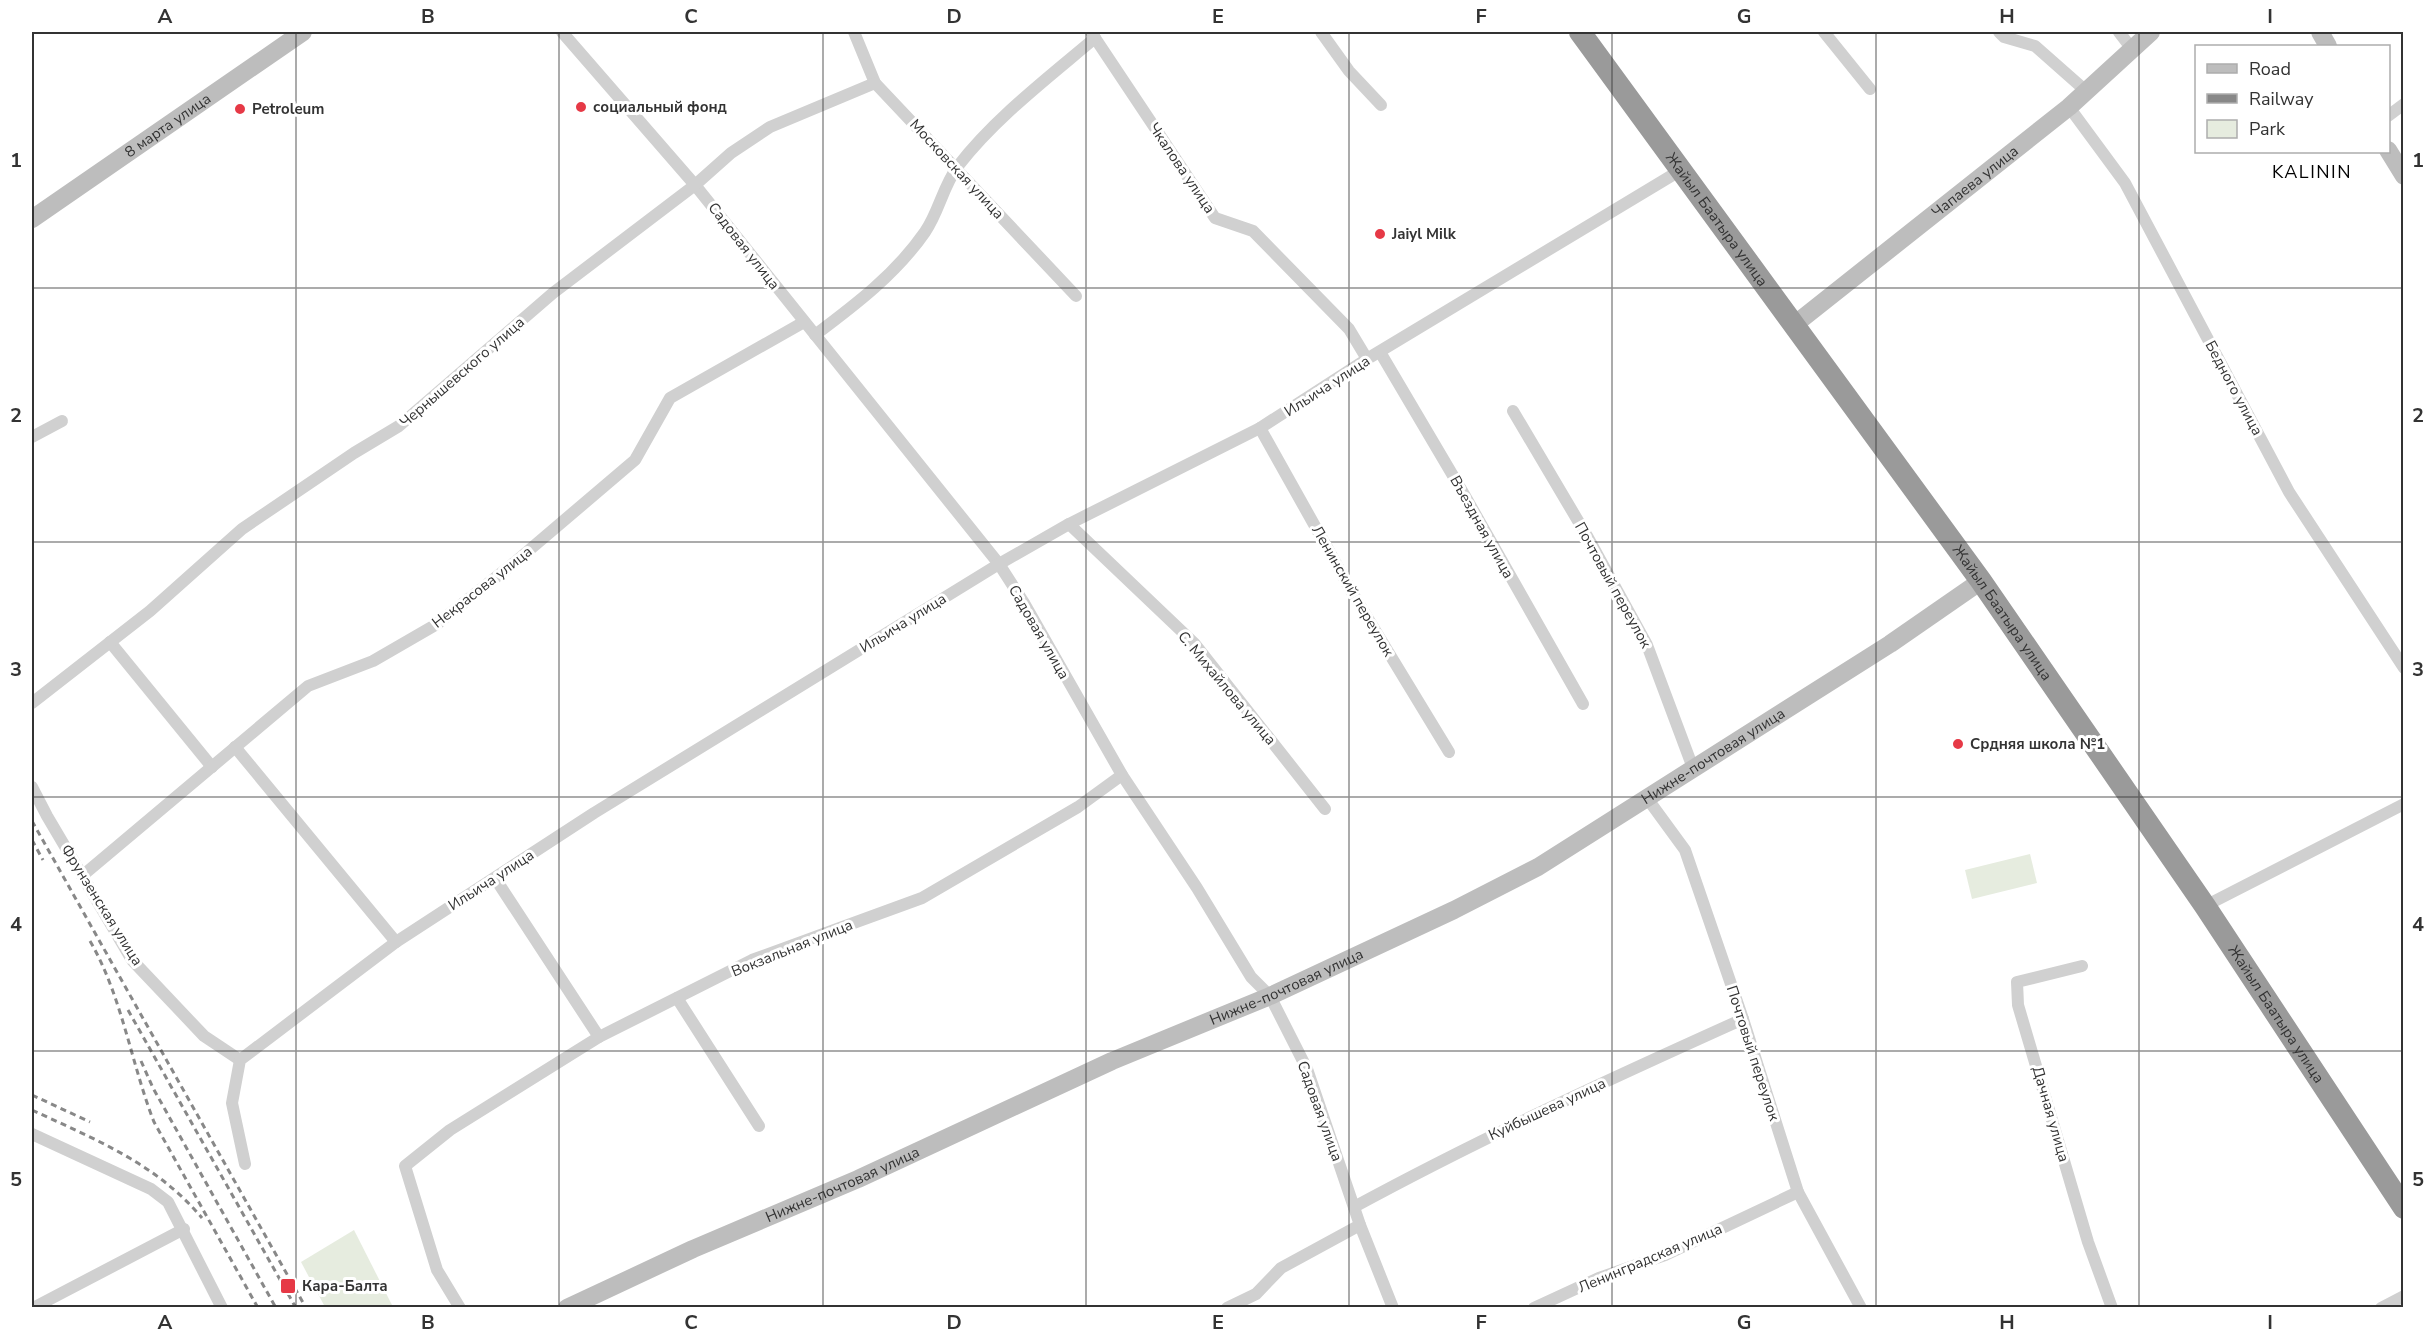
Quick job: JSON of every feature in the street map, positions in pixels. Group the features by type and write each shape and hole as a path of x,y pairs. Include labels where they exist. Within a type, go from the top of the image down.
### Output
{"highway":[{"name":"Жайыл Баатыра улица","path":"1580,32 1794,325 1973,586 2205,906 2403,1208"}],"street":[{"name":"8 марта улица","path":"32,219 303,32"},
{"name":"Садовая улица","path":"562,32 695,185 999,564 1024,603 1122,775 1197,888 1251,977 1270,996 1307,1069 1360,1225 1393,1308"},
{"name":"Московская улица","path":"854,32 875,83 957,167 1076,296"},
{"path":"1321,32 1349,71 1381,105"},
{"path":"1824,32 1870,89"},
{"path":"1999,32 2004,37 2035,46 2086,91"},
{"path":"2120,32 2132,49"},
{"name":"Чапаева улица","path":"1794,325 2069,107 2151,32"},
{"path":"815,335 886,279 926,232 957,167 1011,109 1093,35"},
{"name":"Чкалова улица","path":"1093,35 1215,218 1253,231 1349,329 1367,359"},
{"name":"Чернышевского улица","path":"32,703 150,611 242,529 354,453 399,426 553,293 695,185 731,153 770,127 875,83"},
{"path":"2390,114 2403,104"},
{"name":"Бедного улица","path":"2069,107 2125,183 2289,492 2403,668"},
{"path":"2390,153 2403,176"},
{"name":"Ильича улица","path":"240,1060 396,942 604,807 999,564 1069,524 1260,428 1367,359 1681,170"},
{"name":"Некрасова улица","path":"82,876 308,686 373,661 437,624 514,563 635,460 670,398 804,322"},
{"name":"Въездная улица","path":"1380,352 1465,496 1582,704"},
{"name":"Почтовый переулок","path":"1513,411 1647,645 1693,768"},
{"path":"32,437 62,421"},
{"name":"Ленинский переулок","path":"1260,428 1353,594 1449,752"},
{"name":"С. Михайлова улица","path":"1069,524 1194,643 1325,809"},
{"name":"Нижне-почтовая улица","path":"567,1308 693,1249 868,1174 1112,1060 1270,996 1454,910 1538,867 1890,644 1973,586"},
{"path":"110,642 212,767"},
{"path":"235,747 396,942"},
{"name":"Вокзальная улица","path":"460,1308 437,1269 405,1166 450,1130 599,1037 752,960 922,898 1078,807 1122,775"},
{"name":"Фрунзенская улица","path":"32,787 132,960 204,1036 240,1060"},
{"name":"Почтовый переулок","path":"1647,798 1685,850 1743,1019 1798,1192 1861,1308"},
{"path":"2205,906 2403,804"},
{"path":"495,878 599,1037"},
{"name":"Дачная улица","path":"2082,966 2017,982 2018,1005 2088,1242 2112,1308"},
{"path":"677,998 759,1126"},
{"name":"Куйбышева улица","path":"1354,1207 1539,1111 1743,1019"},
{"path":"240,1060 232,1103 245,1164"},
{"path":"32,1134 152,1189 168,1202 184,1229 222,1308"},
{"name":"Ленинградская улица","path":"1534,1308 1599,1278 1665,1255 1798,1192"},
{"path":"1227,1308 1256,1294 1281,1268 1360,1225"},
{"path":"33,1308 184,1229"},
{"path":"2381,1308 2403,1296"}],"green space":[{"path":"2030,854 2037,883 1972,899 1965,870"},
{"path":"354,1230 393,1307 325,1307 301,1262"}],"railway":[{"path":"32,821 306,1308"},
{"path":"32,840 43,860"},
{"path":"90,941 110,984 154,1122 258,1308"},
{"path":"128,1010 296,1308"},
{"path":"141,1061 153,1088 276,1308"},
{"path":"32,1095 90,1122"},
{"path":"32,1110 101,1142 144,1167 165,1182 202,1218"}],"place":[{"name":"социальный фонд","path":"581,107"},
{"name":"Petroleum","path":"240,109"},
{"name":"Jaiyl Milk","path":"1380,234"},
{"name":"Срдняя школа №1","path":"1958,744"},
{"name":"Кара-Балта","path":"288,1286"}],"district":[{"name":"KALININ","path":"2312,172"}]}
